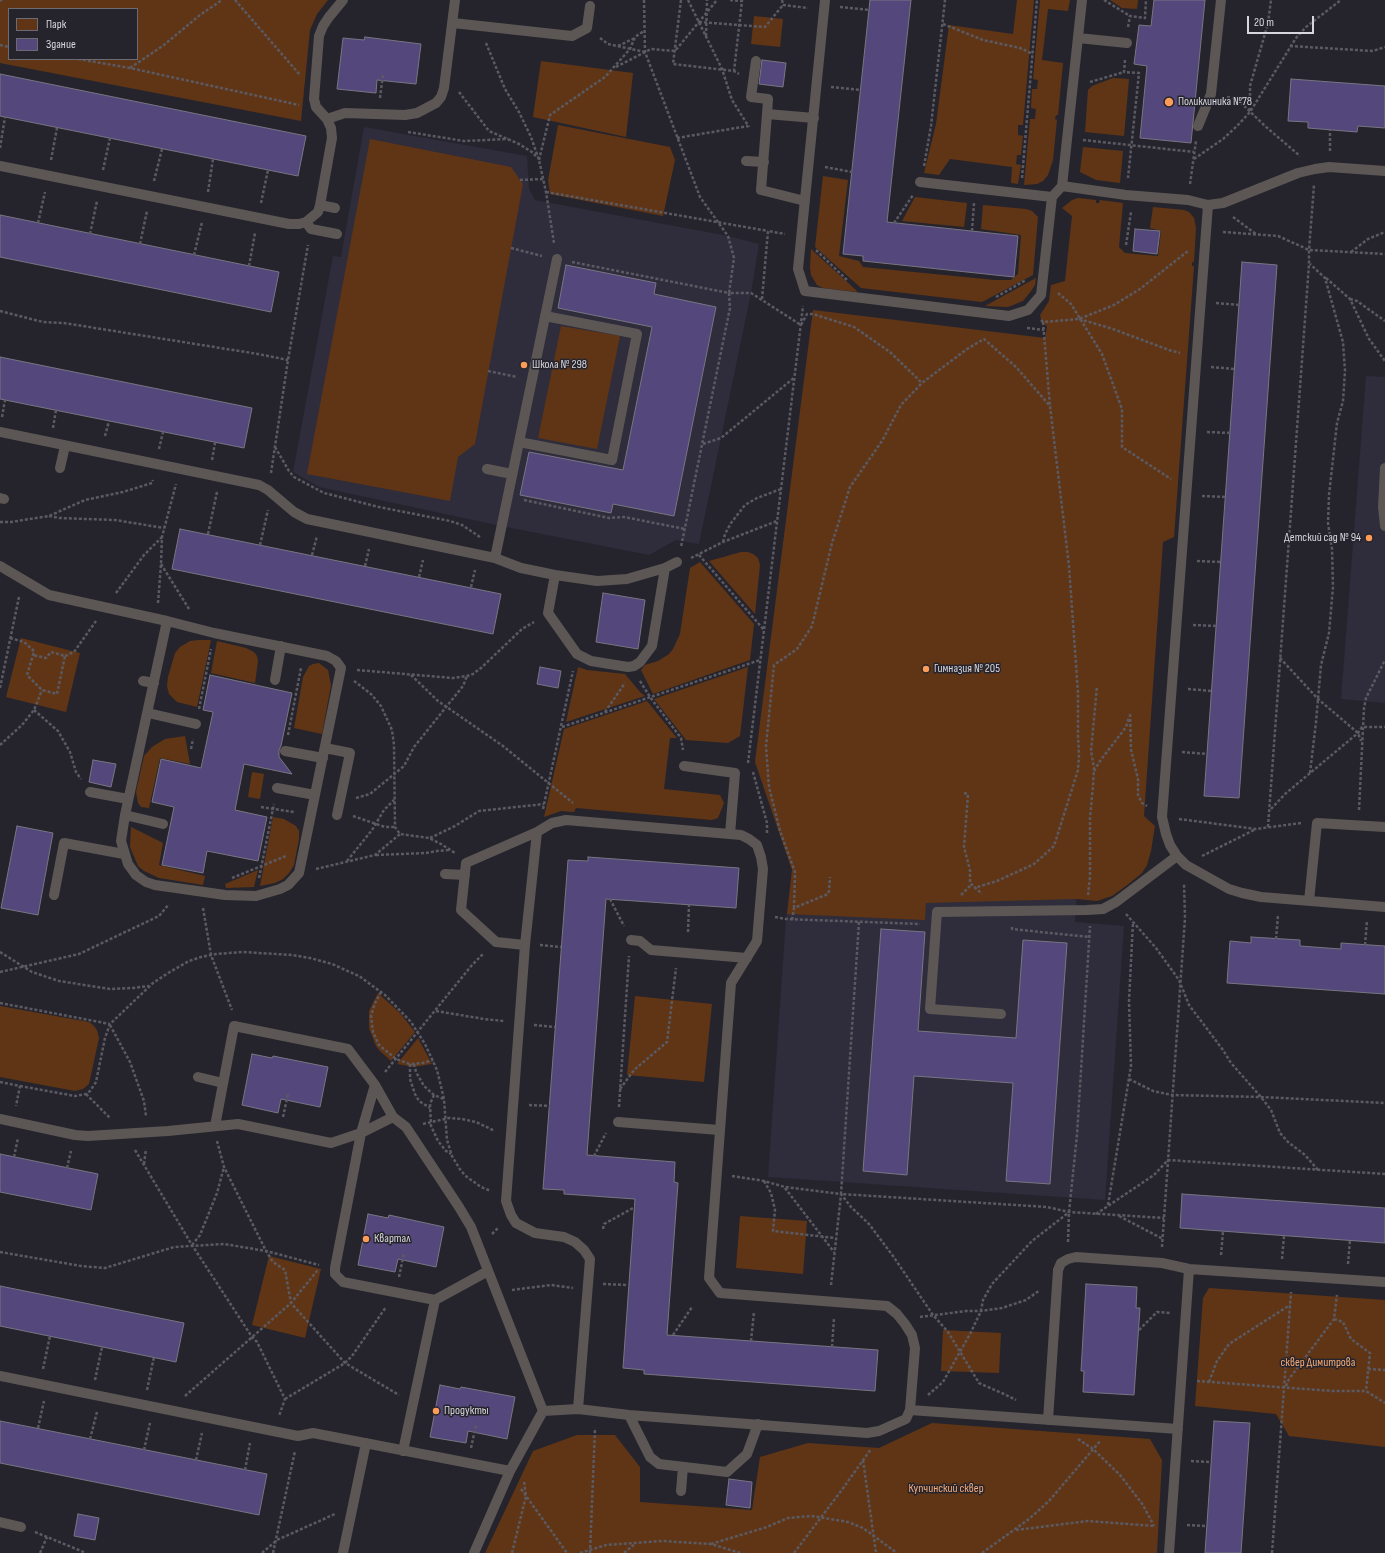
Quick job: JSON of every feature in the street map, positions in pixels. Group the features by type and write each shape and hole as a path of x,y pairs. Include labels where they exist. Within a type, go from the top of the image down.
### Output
{"lane":[{"path":"309,225 318,212 320,205 332,138 331,128 316,107 314,99 319,36 328,17 343,0"},
{"path":"326,119 345,113 405,115 417,113 436,103 441,97 446,78 455,0"},
{"path":"826,0 798,269 806,291 1009,316 1028,310 1041,295 1052,197 1062,186 1082,0"},
{"path":"1198,126 1211,94 1221,0"},
{"path":"453,23 572,36 587,28 590,6"},
{"path":"1078,38 1127,43"},
{"path":"756,60 751,97 768,99 762,190 805,202"},
{"path":"767,114 814,118"},
{"path":"746,161 764,162"},
{"path":"0,166 258,218 290,224 309,225 337,234"},
{"path":"1062,186 1130,195 1188,200 1208,205 1223,203 1298,173 1315,168 1329,167 1385,171"},
{"path":"920,182 1052,197"},
{"path":"320,205 335,208"},
{"path":"1208,205 1162,817 1166,834 1170,845 1177,856 1186,865 1229,889 1261,897 1385,907"},
{"path":"495,558 557,259"},
{"path":"519,442 612,460 637,334 545,316"},
{"path":"0,432 259,485 270,491 294,512 307,519 495,558 521,568 555,575 597,581 628,579 665,568 677,562"},
{"path":"60,468 65,446"},
{"path":"1385,468 1383,508 1385,526"},
{"path":"487,469 512,474"},
{"path":"0,566 49,595 162,620 214,633 327,656 336,661 341,668 299,873 288,885 275,891 256,896 225,895 155,885 146,882 136,875 128,864 121,841 128,799 154,683 162,620"},
{"path":"555,575 548,613 577,654 591,661 631,669 640,662 652,646 665,568"},
{"path":"275,680 281,646"},
{"path":"143,681 154,683"},
{"path":"148,714 196,724"},
{"path":"325,748 350,753 339,809"},
{"path":"285,751 323,758"},
{"path":"684,766 735,773 730,834"},
{"path":"277,788 315,795"},
{"path":"90,792 128,799"},
{"path":"125,815 163,824"},
{"path":"525,945 496,942 461,910 466,862 537,832 552,823 566,820 741,835 749,839 757,846 761,856 763,869 757,941 731,983 715,1173 709,1278 720,1292 887,1306 897,1314 905,1324 912,1335 916,1348 910,1410 906,1419 879,1431 867,1433 629,1415 578,1409 543,1411"},
{"path":"1309,900 1317,823 1358,824 1385,827"},
{"path":"537,832 525,945 506,1194 510,1215 516,1223 535,1233 564,1237 575,1242 584,1250 590,1259 578,1409"},
{"path":"54,895 64,843 124,854"},
{"path":"1001,1014 930,1009 937,912 1103,909 1116,902 1177,856"},
{"path":"445,874 464,876"},
{"path":"631,940 640,941 651,950 747,958"},
{"path":"215,1126 234,1026 348,1049 374,1085 393,1117 408,1130 460,1207 471,1227 543,1411"},
{"path":"198,1077 223,1083"},
{"path":"374,1085 361,1133 335,1268 336,1274 343,1282 435,1300 488,1271"},
{"path":"0,1119 75,1135 88,1136 238,1124 331,1143 361,1133 393,1117"},
{"path":"618,1122 719,1130"},
{"path":"1048,1420 1056,1280 1061,1263 1068,1259 1076,1257 1162,1263 1189,1269 1385,1282"},
{"path":"1169,1553 1189,1269"},
{"path":"403,1451 435,1300"},
{"path":"0,1376 298,1436 313,1432 510,1471"},
{"path":"910,1410 1178,1429"},
{"path":"474,1553 510,1471 543,1411"},
{"path":"629,1415 650,1457 659,1464 727,1472 747,1454 758,1424"},
{"path":"343,1553 366,1443"},
{"path":"680,1491 683,1467"},
{"path":"0,1522 22,1527"}],"path":[{"path":"130,68 164,45 200,15 222,0"},
{"path":"235,0 302,77"},
{"path":"644,0 645,52 700,197 728,236 734,258 729,293 730,308 682,541"},
{"path":"680,0 673,64 734,71 742,1 730,0"},
{"path":"688,0 722,69"},
{"path":"706,37 707,0"},
{"path":"675,51 717,0"},
{"path":"838,12 840,0"},
{"path":"894,222 920,182 931,126 945,0"},
{"path":"1021,194 1037,0"},
{"path":"1104,0 1130,16 1145,18 1146,0"},
{"path":"1250,112 1250,86 1268,23 1271,0"},
{"path":"1194,159 1223,139 1250,112 1290,46 1306,27 1341,0"},
{"path":"699,22 765,27 783,5"},
{"path":"839,7 869,10"},
{"path":"1126,245 1130,195 1131,146 1139,73 1124,72 1130,16"},
{"path":"943,24 983,40 1020,48 1033,54"},
{"path":"480,27 498,76 528,127 539,160 557,259"},
{"path":"587,28 608,44 645,52"},
{"path":"618,46 644,31"},
{"path":"539,160 550,115 606,77 630,49 636,37"},
{"path":"1290,46 1373,51 1385,47"},
{"path":"615,67 640,56 651,49 675,51"},
{"path":"84,60 130,68 292,104 316,107"},
{"path":"378,114 383,74"},
{"path":"446,78 456,88 489,131 532,152 539,160"},
{"path":"830,94 832,79"},
{"path":"831,87 861,90"},
{"path":"1211,94 1237,99 1315,168 1268,827"},
{"path":"0,148 5,117"},
{"path":"677,138 748,126"},
{"path":"1188,200 1198,126"},
{"path":"38,223 58,128"},
{"path":"1329,167 1330,130"},
{"path":"403,131 464,142 508,139"},
{"path":"90,234 110,138"},
{"path":"1067,139 1194,152"},
{"path":"140,244 162,149"},
{"path":"194,255 205,207 213,159"},
{"path":"823,167 852,172"},
{"path":"249,266 268,170"},
{"path":"520,180 543,179"},
{"path":"546,192 802,236 853,285"},
{"path":"972,231 974,201"},
{"path":"260,545 270,491 275,447 309,225"},
{"path":"762,299 768,231"},
{"path":"1028,310 1043,322 1079,319 1114,305 1140,289 1192,248 1206,231 1278,236 1309,250 1385,254"},
{"path":"1350,252 1368,239 1385,232"},
{"path":"511,248 557,259 729,293 751,293 801,325"},
{"path":"1309,264 1350,299 1357,301 1385,322"},
{"path":"1310,773 1320,666 1329,633 1333,587 1332,549 1328,524 1329,495 1337,423 1342,401 1345,371 1343,342 1325,278"},
{"path":"995,297 1028,280"},
{"path":"1043,283 1063,296 1071,304 1102,354 1122,409 1122,447 1186,492 1226,497"},
{"path":"747,771 806,291"},
{"path":"1350,299 1369,339 1385,361"},
{"path":"1201,302 1239,305"},
{"path":"0,311 43,322 79,325 288,360"},
{"path":"801,325 807,314 812,314 854,327 890,352 922,383"},
{"path":"1079,319 1110,328 1196,361 1235,369"},
{"path":"974,888 997,881 1034,864 1054,846 1078,770 1078,693 1069,566 1050,406 1043,322"},
{"path":"792,920 794,908 795,872 780,831 769,787 766,746 774,665 797,649 812,626 832,543 850,488 882,441 901,405 922,383 967,349 984,339 1016,367 1050,406"},
{"path":"488,371 532,380"},
{"path":"703,444 721,438 795,377"},
{"path":"1,419 5,400"},
{"path":"1191,431 1230,433"},
{"path":"275,447 289,471 311,487 324,493 343,498 462,525 483,540 495,558"},
{"path":"0,522 11,522 49,516 85,500 122,492 152,483 160,464"},
{"path":"162,620 162,537 180,468"},
{"path":"208,534 221,477"},
{"path":"723,542 725,534 731,523 745,505 757,498 781,489"},
{"path":"508,496 609,518 624,517 685,529"},
{"path":"49,516 59,518 115,520 164,528"},
{"path":"677,562 777,521"},
{"path":"33,655 46,658 51,652 65,656 74,652 144,555 162,537"},
{"path":"699,554 764,630"},
{"path":"1181,560 1221,562"},
{"path":"161,564 191,612"},
{"path":"0,688 22,580"},
{"path":"341,668 453,678 467,676 473,674 481,668 522,629 548,613"},
{"path":"1176,624 1216,626"},
{"path":"191,749 214,633"},
{"path":"10,638 24,642 34,651 27,675 42,690 57,694 65,656"},
{"path":"537,832 562,727 577,654"},
{"path":"1280,658 1318,699 1358,733 1362,744"},
{"path":"562,727 760,660"},
{"path":"1358,824 1362,727 1366,698 1385,660"},
{"path":"0,667 4,668"},
{"path":"341,668 348,676 371,694 381,706 387,716 392,730 394,745 395,827 400,834 430,838 452,850 466,862"},
{"path":"605,712 631,669 681,738 684,766"},
{"path":"411,675 447,708 503,746 577,807"},
{"path":"339,809 370,794 404,766 414,746 447,708 463,686 467,676"},
{"path":"1087,910 1090,877 1090,818 1093,773 1092,752 1097,686"},
{"path":"1172,688 1212,691"},
{"path":"0,745 22,725 34,710 42,690"},
{"path":"34,710 58,731 70,752 76,772 90,792"},
{"path":"1093,773 1100,761 1126,727 1130,714 1131,750 1138,779 1138,795 1142,803 1162,817 1256,829 1317,823"},
{"path":"1270,810 1285,794 1358,733 1362,727"},
{"path":"1362,727 1385,727"},
{"path":"1167,751 1207,754"},
{"path":"748,763 752,771 767,823 766,837"},
{"path":"964,793 968,794 964,847 970,870 970,883"},
{"path":"347,861 376,824 384,810 394,800"},
{"path":"430,838 455,826 479,810 544,804"},
{"path":"261,807 311,815"},
{"path":"339,809 376,824 390,828 395,827"},
{"path":"1162,1263 1185,918 1184,879 1186,865 1256,829"},
{"path":"375,855 400,834"},
{"path":"299,873 375,855 426,853 452,850"},
{"path":"794,908 828,894 830,877"},
{"path":"0,972 79,954 159,916 181,889"},
{"path":"199,892 205,917 211,955 235,1017 234,1026"},
{"path":"1276,939 1279,898"},
{"path":"610,899 627,932 631,936 618,1122"},
{"path":"1116,902 1156,948 1180,980 1189,1005 1231,1063 1262,1097 1270,1110 1280,1133 1288,1142 1305,1155 1318,1170"},
{"path":"688,932 689,905"},
{"path":"1365,945 1368,905"},
{"path":"1009,910 1012,930 1089,937"},
{"path":"786,919 936,924"},
{"path":"832,1347 834,1318 834,1252 841,1194 859,922"},
{"path":"1108,1206 1131,1066 1130,966 1133,922"},
{"path":"1068,1259 1069,1212 1077,1135 1090,923"},
{"path":"374,1085 472,964 496,942"},
{"path":"536,944 561,947"},
{"path":"0,952 32,972 59,981 95,988 122,989 150,986"},
{"path":"0,1082 75,1096 86,1094 96,1082 105,1038 110,1024 150,986 179,966 201,957 229,952 258,952 310,958 340,967 358,976 398,1006 418,1032 433,1060 444,1099 447,1140 452,1154 461,1171 475,1183 487,1189 506,1194"},
{"path":"620,1089 634,1070 667,1042 676,967"},
{"path":"381,992 372,1009 371,1023 379,1045 396,1059 410,1064 423,1064 433,1060"},
{"path":"0,1003 110,1024"},
{"path":"435,1011 484,1019 519,1021"},
{"path":"110,1024 130,1062 144,1101 148,1132 144,1164"},
{"path":"410,1064 410,1079 413,1090 419,1101 430,1108"},
{"path":"414,1064 420,1081 428,1090 444,1099"},
{"path":"1129,1079 1153,1091 1172,1095 1262,1097 1385,1103"},
{"path":"13,1122 20,1086"},
{"path":"86,1094 126,1134 192,1245 252,1337 257,1342 284,1399"},
{"path":"280,1132 288,1094"},
{"path":"434,1094 430,1104 430,1121 438,1141 446,1151 452,1154"},
{"path":"525,1105 550,1106"},
{"path":"408,1130 430,1121 446,1118 468,1120 510,1137"},
{"path":"215,1126 214,1133 224,1167 266,1251 273,1262 285,1270 291,1303 345,1363 413,1403"},
{"path":"594,1156 607,1132"},
{"path":"1095,1214 1154,1175 1168,1160"},
{"path":"1168,1160 1385,1174"},
{"path":"192,1245 200,1235 217,1193 224,1167"},
{"path":"715,1173 764,1181 785,1188 841,1194 1046,1207 1069,1212 1164,1218"},
{"path":"764,1181 771,1193 775,1210 773,1231 835,1238"},
{"path":"785,1188 834,1252"},
{"path":"841,1194 851,1207 869,1224 893,1256 933,1315 948,1332 979,1384 1020,1402"},
{"path":"603,1229 604,1224 634,1207"},
{"path":"910,1410 943,1382 981,1311 983,1300 992,1284 1032,1241 1069,1212"},
{"path":"478,1248 510,1215"},
{"path":"1118,1215 1163,1239"},
{"path":"0,1252 81,1266 105,1268 174,1247 224,1244 266,1251 335,1268"},
{"path":"273,1431 284,1399 345,1363 371,1330 395,1293 404,1253"},
{"path":"170,1410 291,1303 317,1270 322,1271 323,1266"},
{"path":"1272,1553 1293,1276"},
{"path":"1285,1388 1289,1380 1334,1319 1339,1279"},
{"path":"905,1324 920,1317 1002,1308 1026,1300 1056,1280"},
{"path":"496,1293 551,1284 588,1288"},
{"path":"599,1284 629,1285"},
{"path":"1209,1382 1217,1361 1230,1344 1290,1304"},
{"path":"674,1335 692,1306"},
{"path":"751,1341 754,1312"},
{"path":"1139,1330 1157,1312 1186,1314"},
{"path":"1334,1319 1343,1322 1351,1339 1370,1353 1366,1391"},
{"path":"38,1428 50,1336"},
{"path":"90,1439 102,1347"},
{"path":"144,1450 154,1357"},
{"path":"1368,1369 1385,1370"},
{"path":"1181,1380 1332,1391 1366,1391 1385,1403"},
{"path":"590,1551 595,1443 594,1411"},
{"path":"196,1460 205,1417"},
{"path":"982,1553 1015,1530 1049,1501 1114,1424"},
{"path":"468,1463 476,1425"},
{"path":"245,1470 253,1427"},
{"path":"794,1553 863,1460 878,1438 879,1431"},
{"path":"273,1553 298,1436"},
{"path":"1077,1438 1093,1449 1106,1461 1132,1489 1143,1505 1154,1526 1153,1532"},
{"path":"863,1460 875,1536 876,1553"},
{"path":"510,1471 567,1553"},
{"path":"512,1553 526,1496"},
{"path":"262,1553 277,1540 353,1506"},
{"path":"710,1544 767,1527 788,1518 822,1516 848,1522 863,1528 896,1553"},
{"path":"1015,1530 1088,1521 1171,1527"},
{"path":"22,1527 86,1553"},
{"path":"40,1553 47,1537"},
{"path":"580,1553 606,1545 662,1541 710,1544 740,1553"},
{"path":"624,1553 636,1542"}],"shaded area":[{"name":"Школа № 298","path":"364,127 527,156 529,189 535,200 728,236 759,244 751,293 699,544 676,540 649,555 501,526 319,487 293,472 333,256 341,257"},
{"name":"Гимназия № 205","path":"813,310 1083,807 1075,922 1124,926 1105,1200 768,1177 786,919 792,870 755,762"},
{"name":"Детский сад № 94","path":"1366,376 1385,377 1385,703 1341,699"}],"green space":[{"path":"0,0 328,0 317,14 310,30 301,121 0,63"},
{"path":"1017,0 1034,0 1023,125 1018,125 1018,135 1023,136 1021,155 1017,155 1016,164 1021,165 1018,184 1011,183 1012,167 950,159 939,175 924,173 936,124 949,25 1013,34"},
{"path":"1040,0 1070,0 1068,11 1048,9 1042,60 1063,63 1058,115 1056,115 1055,119 1057,120 1053,160 1048,175 1043,181 1037,184 1024,185 1030,119 1035,119 1036,109 1031,108 1032,89 1037,89 1038,80 1033,79"},
{"path":"1110,0 1138,0 1137,9 1122,8"},
{"path":"754,16 783,19 780,47 751,44"},
{"path":"541,61 633,73 626,137 533,117"},
{"path":"1113,78 1129,79 1124,136 1085,132 1088,90 1092,86"},
{"path":"558,125 670,147 675,160 663,216 550,194 548,180"},
{"path":"370,139 511,167 523,184 475,444 458,457 450,501 307,474"},
{"path":"1083,147 1123,151 1120,183 1096,180 1080,172"},
{"path":"823,176 848,180 839,256 859,261 863,267 995,280 1011,280 1018,274 1021,235 981,229 983,205 1026,209 1032,211 1038,217 1033,275 982,302 861,288 815,247"},
{"path":"915,197 967,203 964,227 902,221"},
{"name":"Гимназия № 205","path":"1078,198 1096,200 1096,203 1099,203 1100,200 1123,203 1119,247 1125,253 1158,256 1161,231 1150,228 1153,207 1184,210 1189,212 1194,218 1196,228 1194,262 1192,262 1192,266 1194,266 1174,537 1163,542 1144,816 1155,826 1147,865 1142,873 1126,886 1112,896 1097,901 1077,899 926,903 925,920 787,914 792,870 755,762 813,310 1045,338 1047,327 1040,315 1049,301 1051,285 1065,281 1072,216 1062,208 1072,200"},
{"path":"811,249 857,292 823,288 817,285 811,275"},
{"path":"1036,278 1035,285 1023,301 1008,307 985,306"},
{"path":"561,326 620,336 597,449 538,438"},
{"path":"741,552 753,554 758,558 760,565 755,614 709,561"},
{"path":"700,562 754,624 750,660 653,694 641,670 645,665 658,661 669,654 673,649 680,634 690,568"},
{"path":"21,638 80,653 66,712 6,697"},
{"path":"211,640 197,707 177,702 169,694 167,686 175,653 180,647 190,641"},
{"path":"217,641 246,648 254,652 258,661 255,683 211,673"},
{"path":"319,663 328,670 331,685 322,734 294,728 303,677 309,666"},
{"path":"578,667 587,670 625,674 645,696 566,722"},
{"path":"748,667 740,736 728,743 686,740 654,699"},
{"path":"647,701 677,738 670,738 664,789 720,795 724,803 718,818 712,820 576,808 574,812 561,811 544,817 564,729"},
{"path":"185,736 190,764 160,758 149,808 141,807 138,803 136,792 144,756 152,747 165,739"},
{"path":"252,772 264,774 260,799 248,797"},
{"path":"273,817 284,819 296,826 299,831 299,839 294,865 289,873 283,879 275,883 260,886"},
{"path":"131,827 163,843 159,865 205,876 203,885 159,878 144,871 138,866 130,847"},
{"path":"258,870 254,887 226,888 225,884"},
{"path":"378,993 400,1013 415,1032 391,1061 376,1046 369,1028 369,1011"},
{"path":"635,996 712,1004 704,1082 627,1075"},
{"path":"0,1006 89,1022 93,1025 97,1030 99,1038 89,1084 83,1089 75,1091 0,1077"},
{"path":"418,1038 432,1064 413,1067 397,1064"},
{"path":"740,1216 807,1221 803,1274 736,1268"},
{"path":"269,1256 321,1269 305,1338 252,1325"},
{"name":"сквер Димитрова","path":"1209,1288 1385,1300 1385,1447 1289,1436 1276,1414 1195,1406 1203,1298"},
{"path":"943,1330 1001,1333 999,1373 941,1371"},
{"name":"Купчинский сквер","path":"932,1423 1150,1439 1162,1460 1157,1553 485,1553 533,1451 577,1435 615,1435 640,1467 640,1502 752,1510 760,1457 808,1443 879,1448"}],"building":[{"path":"870,0 911,0 887,222 1018,236 1014,277 863,261 863,256 843,254"},
{"name":"Поликлиника №78","path":"1154,0 1205,0 1191,143 1140,138 1147,66 1134,64 1139,25 1151,26"},
{"path":"365,37 421,44 416,84 377,80 376,93 337,89 343,38 364,40"},
{"path":"762,60 786,63 783,87 759,84"},
{"path":"0,74 306,136 298,176 0,116"},
{"path":"1291,79 1385,86 1385,128 1358,126 1357,132 1308,128 1308,122 1288,121"},
{"path":"0,215 279,272 271,312 0,257"},
{"path":"1135,229 1160,231 1157,254 1133,251"},
{"path":"1242,262 1277,265 1239,798 1204,796"},
{"path":"566,265 656,283 654,294 716,307 674,516 613,504 611,513 520,495 529,452 623,470 652,327 558,308"},
{"path":"0,357 252,408 244,448 0,399"},
{"path":"180,529 501,594 493,634 172,569"},
{"path":"603,593 645,600 638,649 596,642"},
{"path":"540,667 561,671 558,688 537,684"},
{"path":"210,675 292,693 279,750 279,757 292,774 244,764 235,810 267,817 258,861 207,851 203,873 162,865 174,807 152,802 161,759 201,768 213,712 203,710"},
{"path":"93,760 116,764 111,787 89,782"},
{"path":"17,826 53,833 38,915 1,908"},
{"path":"588,857 739,868 736,908 606,899 587,1155 675,1162 674,1182 678,1183 667,1335 878,1350 875,1391 644,1374 644,1370 623,1368 635,1199 564,1194 564,1190 543,1189 568,860 588,861"},
{"path":"881,929 925,932 918,1031 1016,1038 1023,940 1067,943 1050,1184 1006,1181 1013,1083 914,1076 907,1175 863,1171"},
{"path":"1251,937 1300,940 1300,946 1341,949 1341,943 1385,946 1385,994 1227,983 1230,941 1251,943"},
{"path":"252,1054 272,1058 273,1056 328,1067 320,1107 281,1099 278,1113 242,1105"},
{"path":"0,1154 98,1174 91,1210 0,1192"},
{"path":"1182,1194 1385,1208 1385,1243 1180,1228"},
{"path":"368,1214 388,1218 389,1215 444,1227 436,1267 398,1259 395,1272 358,1265"},
{"path":"1086,1284 1137,1287 1136,1308 1140,1308 1134,1395 1083,1392 1084,1371 1081,1371"},
{"path":"0,1286 184,1323 176,1362 0,1326"},
{"path":"440,1385 460,1389 461,1387 515,1397 507,1439 468,1431 466,1443 430,1437"},
{"path":"0,1421 267,1474 259,1515 0,1463"},
{"path":"1214,1421 1250,1423 1241,1553 1205,1553"},
{"path":"729,1479 752,1482 750,1508 726,1505"},
{"path":"78,1514 99,1518 95,1540 74,1536"}],"place":[{"name":"Поликлиника №78","path":"1169,102"},
{"name":"Школа № 298","path":"524,365"},
{"name":"Детский сад № 94","path":"1369,538"},
{"name":"Гимназия № 205","path":"926,669"},
{"name":"Квартал","path":"366,1239"},
{"name":"Продукты","path":"436,1411"}]}
